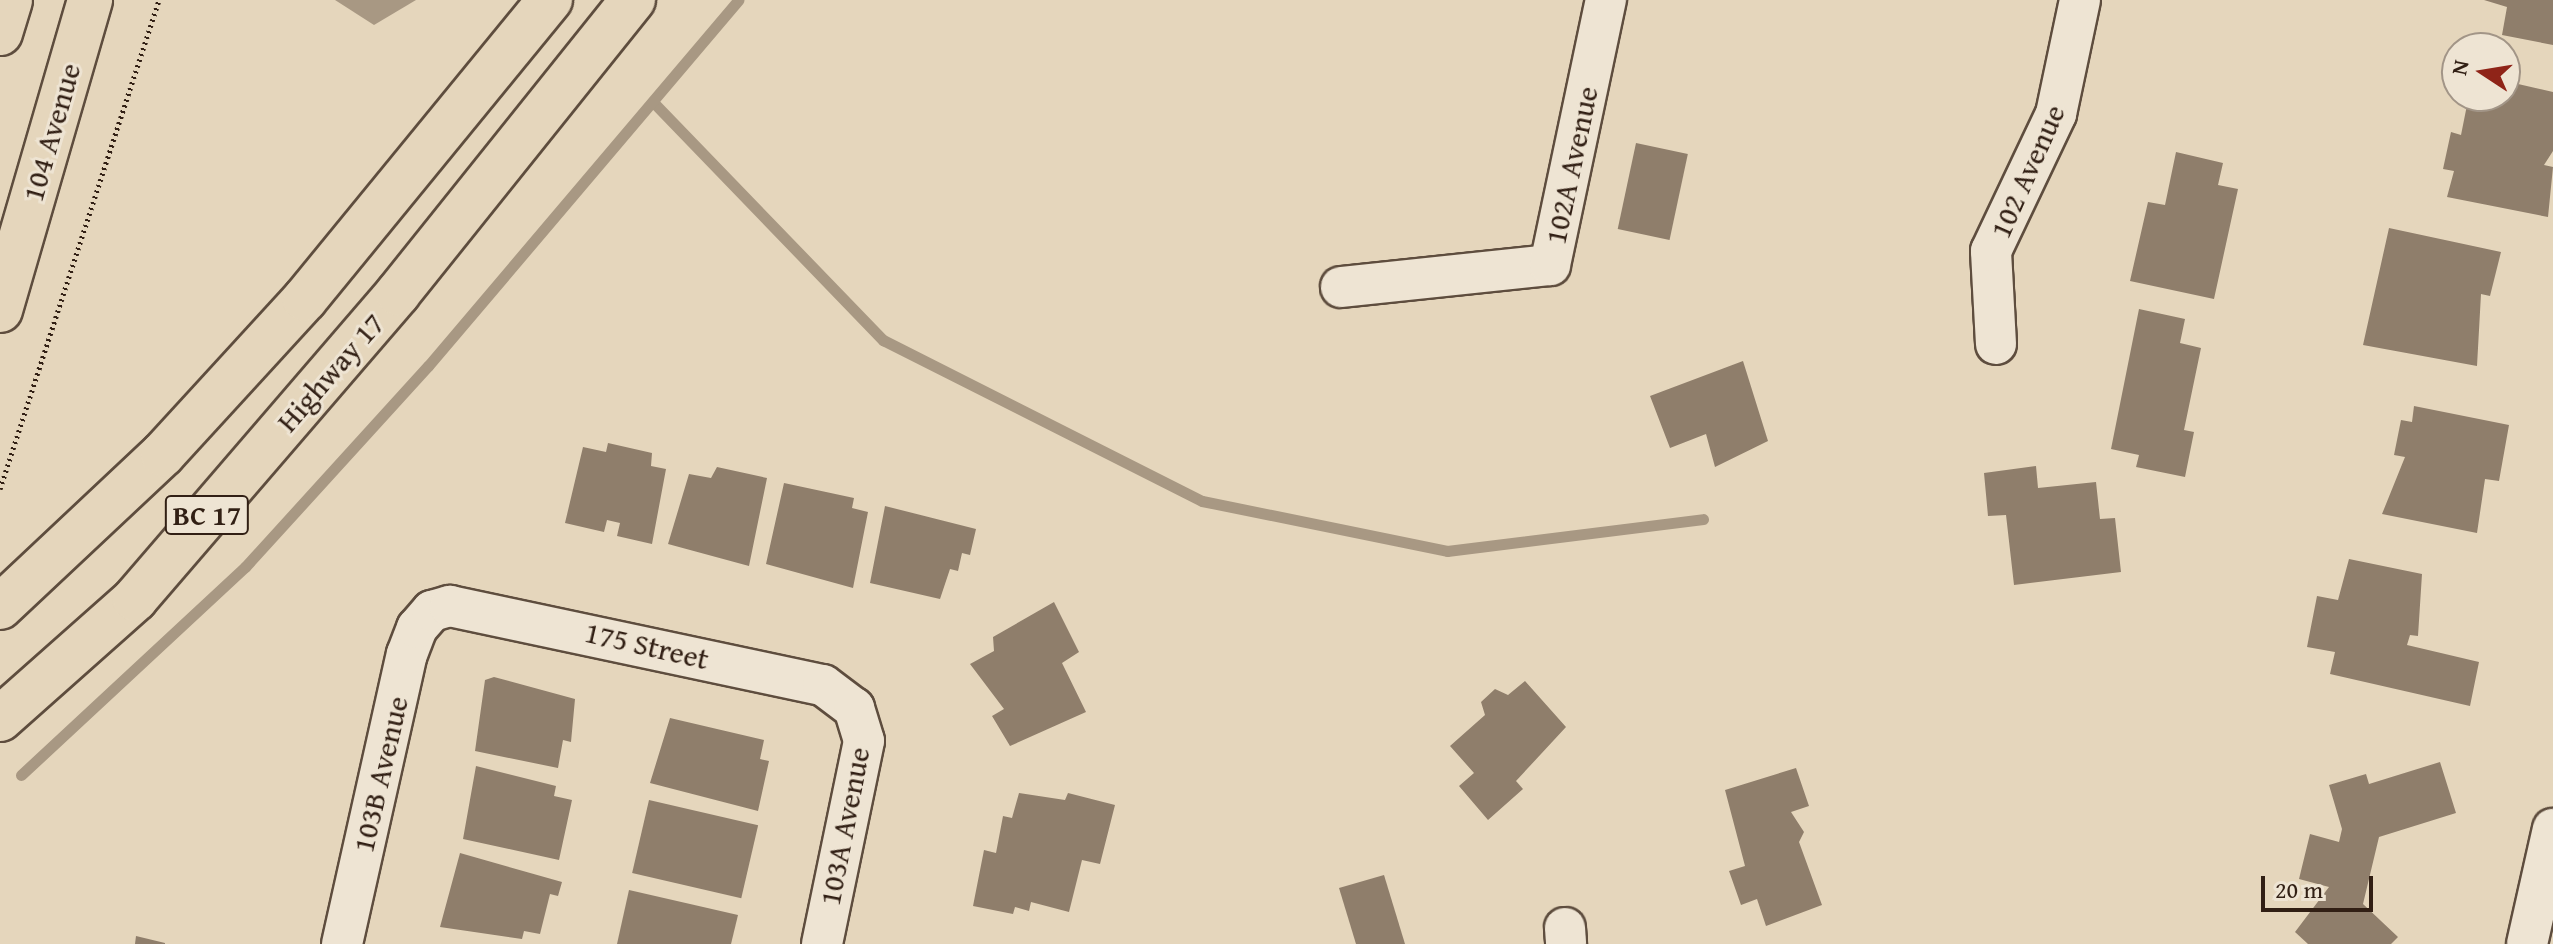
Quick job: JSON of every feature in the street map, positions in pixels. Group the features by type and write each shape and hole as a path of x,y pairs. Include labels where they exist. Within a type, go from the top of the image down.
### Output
{"main road":[{"path":"0,33 10,0"},
{"name":"104 Avenue","path":"0,310 90,0"},
{"name":"BC 17","path":"0,607 163,454 305,299 550,0"},
{"name":"Highway 17","path":"0,719 135,599 398,293 633,0"}],"street":[{"name":"102A Avenue","path":"1341,287 1550,265 1606,0"},
{"name":"102 Avenue","path":"1996,344 1991,251 2056,114 2080,0"},
{"name":"175 Street","path":"432,611 480,607 823,685 854,708"},
{"name":"103B Avenue","path":"342,944 407,654 432,611"},
{"name":"103A Avenue","path":"822,944 864,741 854,708"},
{"path":"2527,944 2553,829"}],"path":[{"path":"0,489 159,0"}],"shaded area":[{"path":"335,0 416,0 374,25"}],"building":[{"path":"2484,0 2553,0 2553,45 2521,39 2521,32 2503,32 2507,7"},
{"path":"2521,85 2553,92 2553,151 2544,165 2553,167 2548,217 2447,197 2454,171 2443,169 2451,132 2461,135 2466,112 2521,112"},
{"path":"1636,143 1688,154 1670,240 1618,229"},
{"path":"2176,152 2223,163 2218,185 2238,189 2214,299 2130,281 2148,202 2165,205"},
{"path":"2389,228 2501,252 2490,296 2481,294 2477,366 2363,345"},
{"path":"2139,309 2185,319 2180,343 2201,348 2184,430 2194,432 2185,477 2136,467 2139,455 2111,449"},
{"path":"1743,361 1768,441 1715,467 1706,434 1670,448 1650,396"},
{"path":"2414,406 2509,425 2499,481 2485,479 2477,533 2382,514 2405,457 2394,455 2401,420 2412,422"},
{"path":"608,443 652,453 651,466 666,469 652,544 617,536 620,523 607,520 604,532 565,523 583,447 606,452"},
{"path":"2036,466 2038,488 2096,482 2100,519 2115,518 2121,572 2014,585 2006,515 1988,516 1984,473"},
{"path":"717,467 767,478 749,566 668,544 689,474 711,478"},
{"path":"784,483 854,498 852,508 868,512 853,588 766,564"},
{"path":"885,506 976,529 970,555 962,553 958,571 950,569 940,599 870,583"},
{"path":"2349,559 2422,574 2418,636 2410,635 2407,645 2479,662 2470,706 2330,674 2335,652 2307,647 2317,596 2338,600"},
{"path":"1054,602 1079,652 1062,663 1086,712 1010,746 992,716 1004,709 970,664 994,651 993,637"},
{"path":"494,677 575,699 571,742 563,740 558,768 475,751 485,680"},
{"path":"1525,681 1566,727 1516,781 1523,789 1488,820 1459,786 1474,773 1450,746 1485,715 1481,702 1495,689 1508,695"},
{"path":"670,718 764,740 760,759 769,761 758,811 650,783"},
{"path":"2440,762 2456,813 2379,837 2363,904 2398,937 2391,944 2308,944 2295,932 2329,887 2299,879 2310,834 2339,842 2342,829 2329,785 2366,774 2369,784"},
{"path":"476,766 556,786 554,796 572,800 559,860 463,839"},
{"path":"1796,768 1809,806 1791,812 1804,832 1799,842 1822,905 1766,926 1757,899 1741,905 1729,871 1745,866 1725,790"},
{"path":"1019,793 1065,800 1068,793 1115,805 1100,864 1082,860 1069,912 1031,902 1029,911 1015,907 1013,914 973,906 984,850 996,853 1003,816 1012,818"},
{"path":"649,800 758,825 741,898 632,873"},
{"path":"460,853 562,882 558,896 550,894 540,934 524,931 522,939 440,927"},
{"path":"1384,875 1405,944 1356,944 1339,888"},
{"path":"629,890 738,915 731,944 617,944"},
{"path":"136,936 165,943 165,944 135,944"}],"waterway":[{"path":"21,775 245,567 428,366 738,0"},
{"path":"654,103 883,340 1202,501 1447,551 1703,519"}]}
